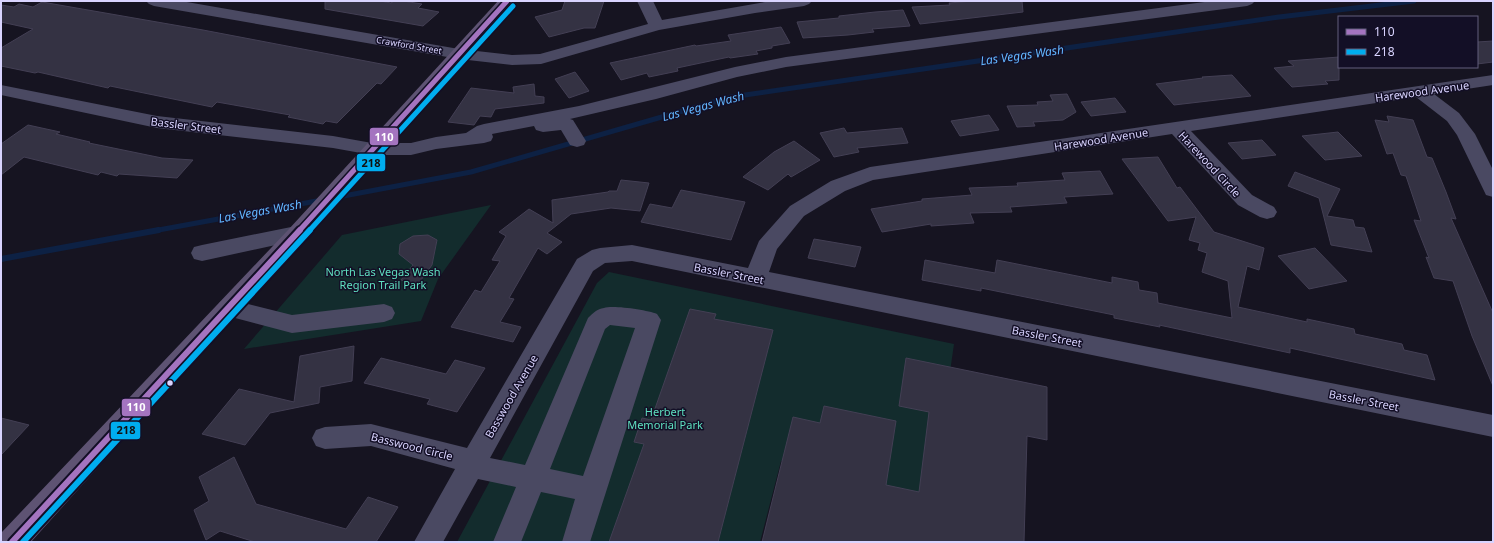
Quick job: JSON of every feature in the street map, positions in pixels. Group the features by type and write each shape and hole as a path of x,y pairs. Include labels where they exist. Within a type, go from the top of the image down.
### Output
{"main road":[{"path":"12,542 228,308 506,1"}],"street":[{"name":"Crawford Street","path":"154,1 459,54 512,60 541,59 657,26 755,8 804,1"},
{"path":"645,1 657,26"},
{"path":"470,139 484,130 579,112 650,96 735,72 786,62 1247,1"},
{"name":"Harewood Avenue","path":"756,278 767,246 797,211 838,186 870,174 1493,80"},
{"name":"Bassler Street","path":"1,90 157,122 333,142 372,149 411,149 436,143 566,124 577,141"},
{"path":"1419,91 1453,117 1466,134 1493,190"},
{"path":"1,109 21,95"},
{"name":"Harewood Circle","path":"1176,127 1245,200 1267,212"},
{"path":"202,253 299,230"},
{"name":"Bassler Street","path":"600,256 632,253 1493,426"},
{"name":"Basswood Avenue","path":"428,542 585,265 600,256"},
{"path":"228,308 292,324 384,313"},
{"path":"506,542 531,478 596,324 606,316 650,320 592,490 576,542"},
{"name":"Basswood Circle","path":"325,438 371,435 473,462 484,469 592,490"}],"green space":[{"name":"North Las Vegas Wash Region Trail Park","path":"491,205 438,279 421,321 244,349 342,235"},
{"name":"Herbert Memorial Park","path":"609,272 954,344 932,497 781,461 760,542 457,542 597,283"}],"building":[{"path":"325,1 380,1 391,3 394,1 403,1 422,4 418,8 439,12 423,26 325,9"},
{"path":"565,1 604,1 595,28 584,28 549,37 535,17 562,10"},
{"path":"973,1 1022,1 1023,12 920,24 912,7 950,5 949,3"},
{"path":"42,2 203,30 397,67 381,84 377,83 337,123 326,121 323,124 288,117 290,115 217,102 212,107 1,66 1,48 33,29 1,22 1,5 14,7 19,4 33,7"},
{"path":"903,10 910,26 872,29 874,32 848,35 803,38 797,22 839,18 839,16"},
{"path":"781,27 790,43 772,46 772,48 756,51 758,54 729,57 677,68 678,71 649,77 647,73 621,80 610,63 695,45 731,41 728,35"},
{"path":"1493,41 1493,62 1478,64 1478,42"},
{"path":"1338,57 1339,80 1325,81 1328,84 1292,87 1274,68 1294,66 1288,61"},
{"path":"575,72 589,91 569,98 555,79"},
{"path":"1232,75 1251,96 1174,105 1156,84 1203,78 1202,77"},
{"path":"534,84 535,96 544,97 544,103 495,109 491,117 480,116 474,125 448,122 471,88 514,93 513,87"},
{"path":"1067,94 1076,112 1063,120 1033,122 1035,126 1017,127 1007,106 1038,105 1037,102 1053,101 1050,95"},
{"path":"1115,98 1126,112 1091,116 1081,102"},
{"path":"989,115 999,130 960,136 951,121"},
{"path":"1387,116 1413,120 1427,157 1432,158 1446,192 1456,219 1451,218 1493,313 1493,386 1472,336 1453,281 1434,278 1426,257 1429,258 1414,220 1421,221 1406,176 1401,175 1393,153 1387,154 1375,120 1389,122"},
{"path":"28,125 60,132 56,134 90,142 89,143 162,158 193,160 177,178 119,174 117,176 101,172 98,175 24,157 1,175 1,144"},
{"path":"844,128 847,133 902,128 908,143 857,148 859,152 834,157 820,133"},
{"path":"1338,132 1362,156 1325,160 1302,136"},
{"path":"1262,140 1276,155 1242,159 1228,143"},
{"path":"794,141 820,160 791,177 788,174 768,190 743,177 774,152"},
{"path":"1158,157 1177,188 1180,187 1214,232 1264,248 1259,270 1247,266 1238,307 1307,322 1307,319 1354,329 1355,334 1402,344 1404,350 1427,355 1435,380 1290,348 1290,353 1159,325 1160,327 1114,318 1114,315 981,288 981,291 922,280 925,260 995,273 997,260 1112,283 1112,277 1138,282 1139,290 1157,293 1158,303 1232,318 1228,281 1202,272 1207,253 1198,250 1200,243 1189,240 1196,217 1168,221 1122,159"},
{"path":"1100,171 1113,194 1064,197 1067,203 1010,207 1012,212 970,213 974,223 931,226 931,224 882,232 871,209 922,201 922,199 972,195 969,188 1018,186 1017,183 1065,180 1062,173"},
{"path":"1295,172 1340,189 1327,216 1353,220 1355,227 1364,228 1372,252 1331,245 1319,198 1288,186"},
{"path":"621,180 649,183 640,211 611,208 571,214 547,233 562,242 547,254 538,248 509,298 514,299 500,322 521,327 513,342 451,327 475,290 481,292 500,261 492,260 506,236 499,232 529,209 553,223 552,200 617,191"},
{"path":"681,190 745,202 731,240 641,222 650,204 672,208"},
{"path":"428,235 437,240 432,265 418,284 401,280 413,265 399,254 400,244 413,236"},
{"path":"814,239 861,247 855,267 808,258"},
{"path":"1315,248 1347,281 1309,289 1278,256"},
{"path":"690,309 716,314 714,319 773,330 718,542 609,542 644,444 634,442 642,418 651,420"},
{"path":"354,346 352,381 320,387 319,403 270,413 245,445 202,434 239,389 294,402 300,356"},
{"path":"381,358 446,374 455,360 485,368 457,412 427,404 430,399 364,383"},
{"path":"906,358 1047,387 1047,440 1027,436 1024,542 762,542 793,417 820,423 824,406 896,421 886,485 919,492 929,412 899,406"},
{"path":"1,418 29,425 1,455"},
{"path":"234,457 256,504 346,529 368,497 398,507 376,542 255,542 220,531 206,540 194,510 209,501 199,477"}],"waterway":[{"name":"Las Vegas Wash","path":"333,198 471,172 731,97 1279,17 1414,1"},
{"name":"Las Vegas Wash","path":"153,231 322,200"},
{"name":"Las Vegas Wash","path":"1,259 159,230"}],"transit line":[{"name":"110","path":"12,542 296,234 507,1"},
{"name":"218","path":"23,542 302,239 513,6"}]}
